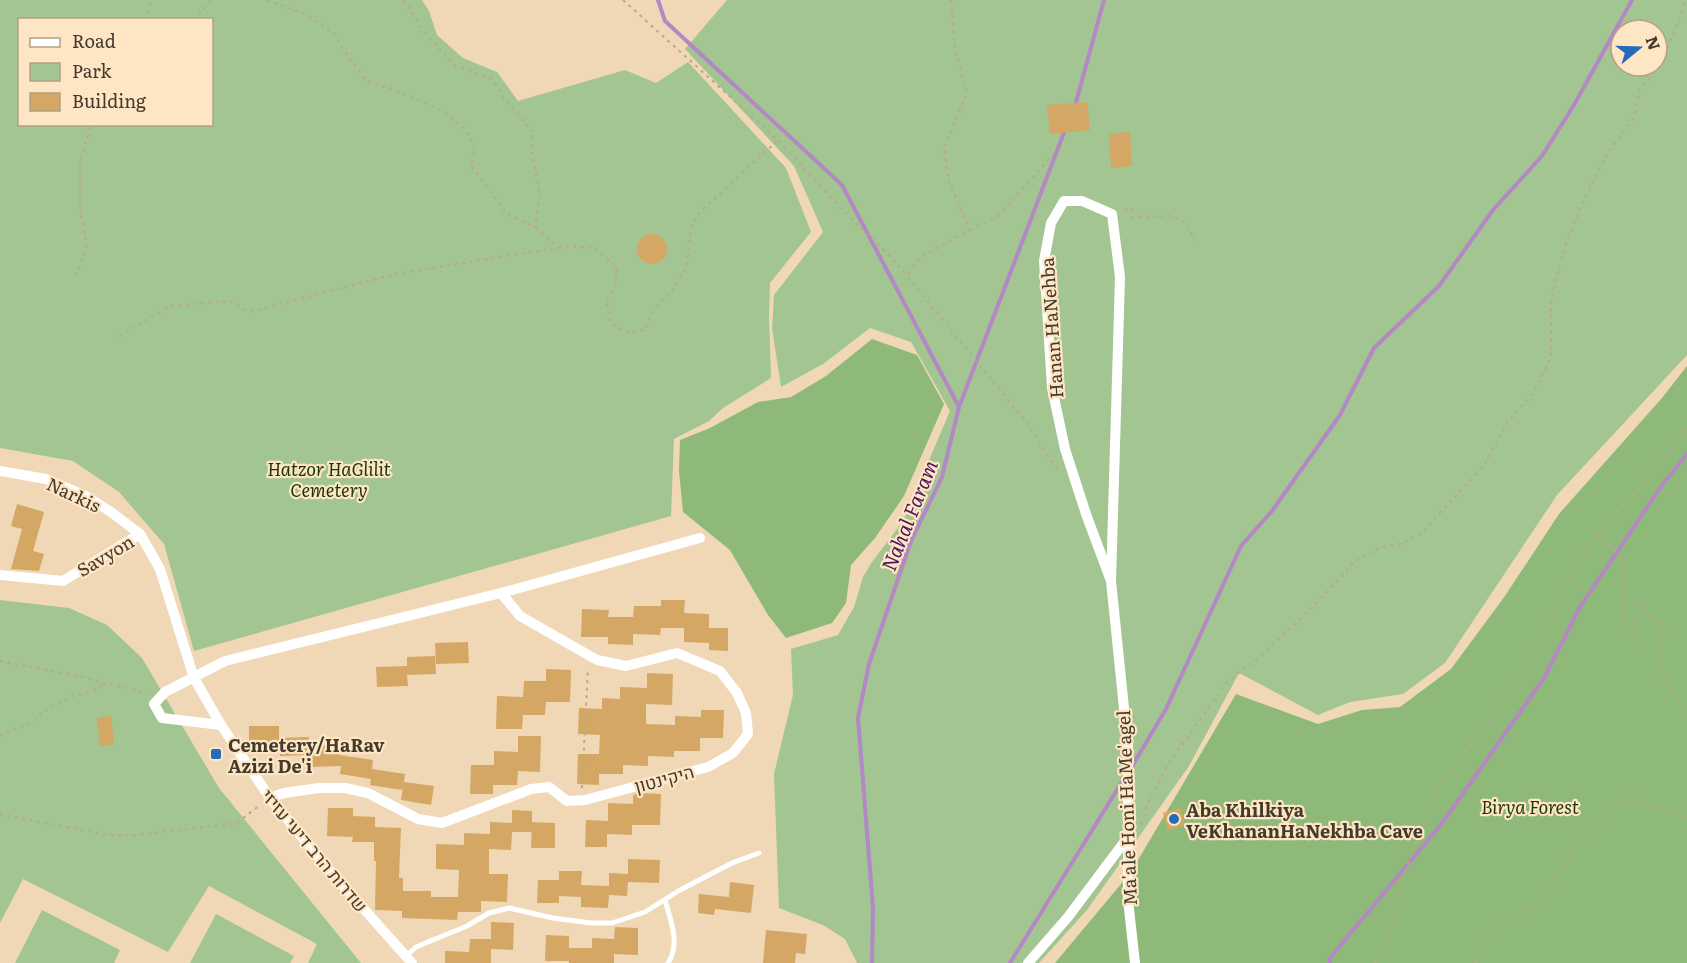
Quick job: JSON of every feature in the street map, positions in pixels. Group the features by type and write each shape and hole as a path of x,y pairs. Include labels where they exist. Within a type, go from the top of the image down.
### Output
{"street":[{"name":"Hanan HaNehba","path":"1111,581 1065,449 1052,388 1044,261 1051,223 1064,201 1082,201 1112,214"},
{"path":"1111,581 1120,277 1112,214"},
{"name":"Narkis","path":"0,471 46,479 84,495 140,534"},
{"name":"Savyon","path":"0,575 63,581 140,534"},
{"name":"שדרות הרב דיעי עזיזי","path":"140,534 160,569 194,678 221,725 270,798 330,871 409,959"},
{"path":"221,725 162,718 154,704 165,692 225,661 501,593 700,538"},
{"name":"Ma'ale Honi HaMe'agel","path":"1111,581 1128,747 1128,900 1135,963"},
{"name":"היקינטון","path":"501,593 520,616 597,660 626,666 677,653 720,671 737,693 746,713 748,734 733,753 708,767 582,800"},
{"path":"270,798 284,793 319,788 345,788 368,793 418,819 442,823 531,789 549,787 567,801 582,800"},
{"path":"1028,963 1068,917 1128,836"}],"lane":[{"path":"409,959 416,947 467,926 489,913 509,908 553,918 612,923 645,912 732,863 759,853"},
{"path":"665,900 674,935 672,958 668,963"}],"path":[{"path":"145,18 152,0"},
{"path":"196,18 214,0"},
{"path":"267,0 305,14 333,32 366,81 395,90 441,110 465,129 475,148 471,166 507,214 535,227 558,247"},
{"path":"404,0 424,32 455,66 492,79 508,104 533,131 532,152 540,196 535,227"},
{"path":"623,0 777,140 846,214 887,253 1027,423 1062,478"},
{"path":"951,0 955,48 968,94 944,147 949,182 970,230"},
{"path":"1128,836 1136,836 1149,800 1168,765 1228,681 1257,660 1309,611 1355,561 1379,548 1403,543 1421,533 1483,467 1508,422 1534,392 1551,357 1551,300 1564,245 1607,154 1633,119 1640,89 1659,67 1686,0"},
{"path":"76,276 87,245 80,209 80,162 90,126"},
{"path":"118,336 170,306 229,301 250,312 395,274 568,246 595,248 617,267 615,287 606,301 611,323 630,334 645,329 654,310 675,287 686,268 692,225 701,211 777,140"},
{"path":"907,276 919,259 998,216 1054,154"},
{"path":"1112,214 1131,208 1132,217 1172,216 1186,223 1195,240"},
{"path":"1375,963 1387,938 1397,908 1398,890 1436,790 1528,666 1573,567 1687,430"},
{"path":"1596,537 1612,546 1623,562 1624,627 1629,641 1635,642 1639,602 1642,598 1649,616 1663,624 1665,633 1660,654 1661,672 1687,711"},
{"path":"582,800 588,656"},
{"path":"0,661 145,693 165,692"},
{"path":"0,736 34,721 44,711 70,697 93,691 101,686 102,682"},
{"path":"0,814 107,835 138,835 237,824 270,798"},
{"path":"1475,963 1479,952 1492,934 1537,904 1585,833 1616,800 1638,799 1668,812 1687,816"}],"green space":[{"name":"Hatzor HaGlilit Cemetery","path":"0,0 422,0 429,11 437,35 463,58 497,72 518,101 625,70 656,83 688,62 786,168 811,232 770,283 771,378 723,408 709,421 674,439 671,516 194,651 164,544 119,492 73,461 0,448"},
{"path":"727,0 1687,0 1687,355 1557,495 1445,663 1403,694 1350,702 1318,715 1239,673 1189,766 1087,910 1039,963 857,963 845,939 823,925 779,908 774,774 793,695 791,649 838,635 854,607 863,577 903,521 950,411 911,342 870,328 823,364 781,387 772,328 774,295 823,232 794,166 685,49"},
{"path":"872,339 917,355 944,404 904,496 875,538 851,565 846,603 832,623 786,638 768,615 730,550 683,512 679,471 680,440 710,428 758,402 791,397 826,376"},
{"name":"Birya Forest","path":"1687,366 1687,963 1055,963 1131,872 1236,694 1318,724 1362,710 1400,707 1451,669 1505,596 1559,514 1662,398"},
{"path":"0,600 69,608 107,625 142,658 219,788 361,963 308,963 317,944 209,886 168,952 23,879 0,923"},
{"path":"42,910 120,950 114,963 15,963"},
{"path":"216,914 294,956 290,963 190,963"}],"building":[{"path":"1087,102 1090,130 1050,134 1047,105"},
{"path":"1130,132 1132,166 1111,168 1109,134"},
{"path":"652,234 663,238 667,249 663,260 652,264 641,260 637,249 641,238"},
{"path":"17,504 44,512 33,551 44,554 39,571 11,569 22,529 11,526"},
{"path":"661,600 685,600 684,613 709,614 709,628 728,628 728,651 709,650 709,643 684,642 684,628 661,628 660,635 633,634 633,645 608,644 608,637 581,637 582,609 609,610 608,617 633,617 634,606 661,606"},
{"path":"468,642 469,663 436,664 435,643"},
{"path":"435,656 436,674 407,675 408,686 377,687 376,667 407,666 407,657"},
{"path":"546,669 571,670 570,702 546,702 545,715 523,715 522,729 496,729 497,696 523,697 524,681 546,681"},
{"path":"647,673 673,674 672,705 646,704 646,724 675,725 675,716 701,717 701,710 724,710 723,738 700,738 700,751 674,751 674,757 648,756 648,766 623,765 623,774 599,774 599,785 577,784 578,754 599,754 600,735 578,734 579,708 602,709 602,698 620,699 620,687 647,688"},
{"path":"111,716 114,744 100,746 97,718"},
{"path":"249,726 279,726 279,738 309,737 309,745 339,745 339,755 373,760 372,769 405,774 404,782 434,786 431,805 401,800 403,787 402,790 370,785 371,779 340,774 341,766 309,767 309,755 280,756 279,740 279,747 249,748"},
{"path":"518,736 541,736 540,772 518,771 517,785 493,785 493,794 470,794 471,765 494,765 494,751 518,752"},
{"path":"661,794 660,825 632,825 632,835 607,834 607,847 585,847 586,820 608,821 608,803 633,804 633,795"},
{"path":"328,808 353,808 353,816 375,817 375,827 401,828 399,878 403,878 403,891 431,891 431,897 458,897 459,870 436,869 436,844 464,845 464,833 490,834 490,822 512,823 512,810 532,811 532,832 512,832 511,850 489,849 489,874 508,874 507,902 481,901 481,912 458,912 457,920 402,918 402,911 375,910 374,842 352,842 353,837 327,836"},
{"name":"Aba Khilkiya VeKhananHaNekhba Cave","path":"1181,808 1185,825 1168,830 1163,813"},
{"path":"532,822 555,823 555,848 531,848"},
{"path":"628,859 660,860 659,883 628,882 627,896 609,895 608,908 581,907 581,897 559,896 559,903 537,903 538,880 559,880 559,871 582,871 581,885 609,886 609,873 628,874"},
{"path":"730,882 754,885 751,913 715,909 714,915 698,913 699,894 729,897"},
{"path":"491,922 514,923 513,950 491,949 491,963 445,963 445,951 469,952 470,939 491,939"},
{"path":"615,927 638,928 638,955 614,954 614,963 545,961 546,935 569,936 569,948 592,948 592,938 614,939"},
{"path":"766,930 807,934 805,954 796,953 795,963 763,963"}],"waterway":[{"name":"Nahal Faram","path":"658,0 665,21 842,185 959,407 942,477 911,541 869,664 858,718 873,908 872,963"},
{"path":"1075,106 1104,0"},
{"path":"1131,768 1166,709 1241,546 1272,511 1340,415 1374,348 1439,286 1493,210 1542,156 1574,105 1632,0"},
{"path":"959,407 1065,130"},
{"path":"1330,963 1329,959 1443,822 1544,678 1580,607 1662,485 1687,454"},
{"path":"1010,963 1125,777"}],"place":[{"name":"Cemetery/HaRav Azizi De'i","path":"216,754"},
{"name":"Aba Khilkiya VeKhananHaNekhba Cave","path":"1174,819"}]}
